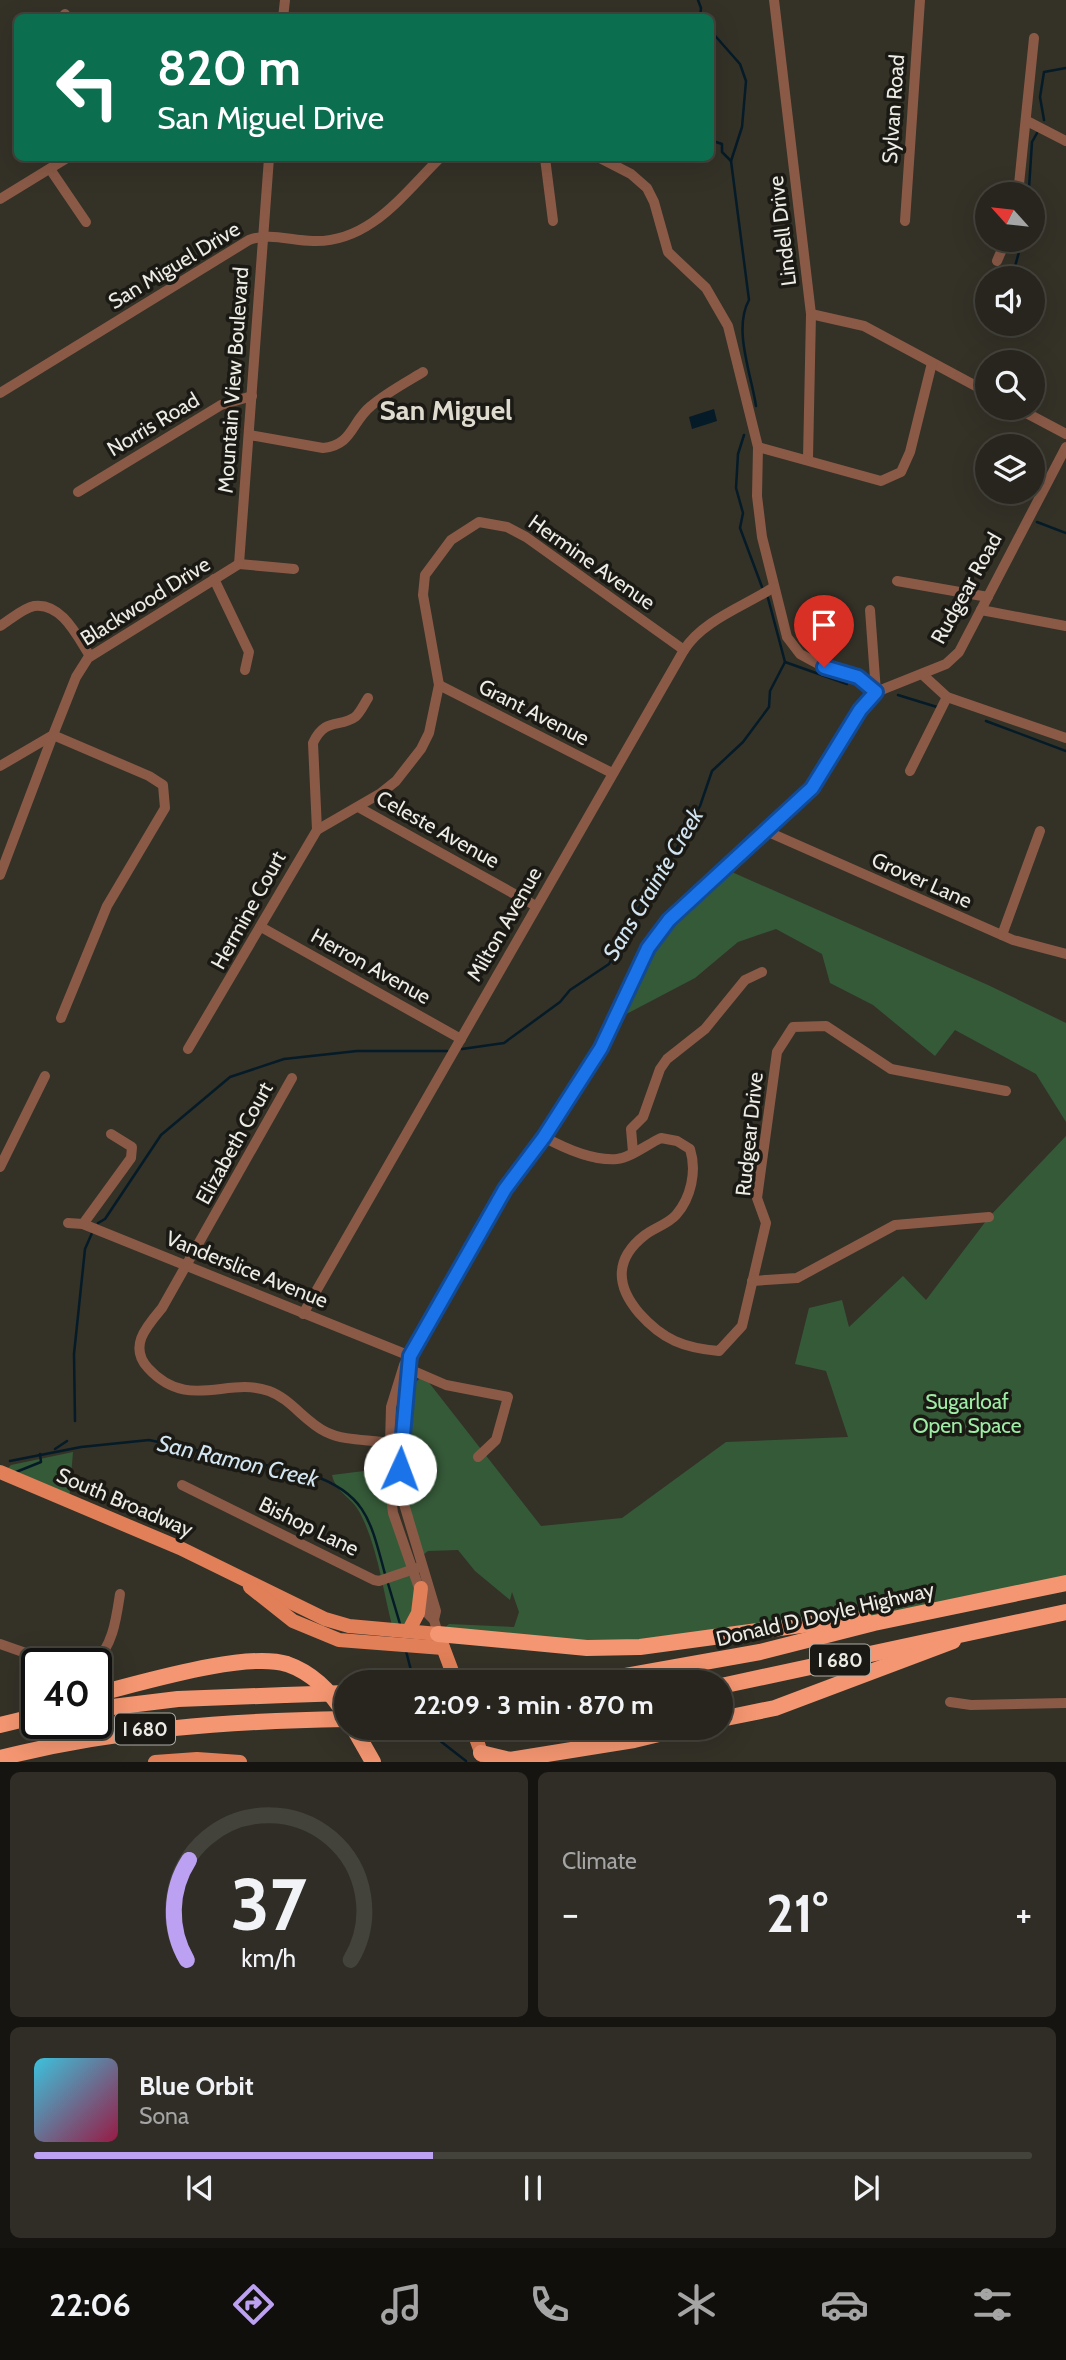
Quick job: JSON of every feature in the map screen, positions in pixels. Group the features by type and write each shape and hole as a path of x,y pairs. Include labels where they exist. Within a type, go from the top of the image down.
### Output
{"highway":[{"name":"Donald D Doyle Highway","path":"659,1670 760,1652 874,1623 1066,1583"},
{"name":"I 680","path":"1011,1623 1029,1610 1066,1602"},
{"name":"I 680","path":"733,1683 1066,1612"},
{"path":"438,1634 614,1648 677,1643 846,1619 860,1618 874,1623"},
{"path":"733,1717 775,1708 877,1668 950,1644 960,1634"},
{"path":"112,1690 180,1674 267,1661 285,1664 317,1681 334,1703"},
{"name":"I 680","path":"112,1707 178,1699 334,1693"},
{"name":"I 680","path":"0,1758 130,1731 216,1723 334,1718"},
{"path":"0,1725 21,1719"},
{"path":"361,1740 373,1762"},
{"path":"483,1758 509,1761 634,1740"},
{"path":"363,1743 365,1762"}],"main road":[{"name":"South Broadway","path":"0,1472 233,1574 325,1619 349,1626 438,1634"},
{"name":"South Broadway","path":"233,1574 293,1621 339,1640 423,1648 438,1634"},
{"path":"409,1630 418,1613 425,1589"},
{"path":"438,1634 452,1670"},
{"path":"477,1740 483,1758"},
{"path":"155,1762 240,1762"}],"street":[{"name":"Lindell Drive","path":"774,0 811,314 808,458"},
{"name":"Sylvan Road","path":"905,221 920,0"},
{"path":"1019,182 1034,38"},
{"path":"1027,121 1066,141"},
{"path":"2,195 62,161"},
{"name":"Mountain View Boulevard","path":"240,564 261,236 269,161"},
{"name":"San Miguel Drive","path":"0,393 261,236 326,241 368,226 398,202 437,161"},
{"path":"545,161 553,221"},
{"path":"606,161 631,174 647,188 654,202 668,252 715,300 728,326 758,447 758,515 787,637 793,646 824,667 858,677 876,692"},
{"path":"50,169 86,222"},
{"path":"997,261 1001,252"},
{"path":"811,314 864,326 975,386"},
{"path":"758,447 808,458 881,481 901,472 910,452 932,363"},
{"path":"250,435 323,448 335,447 348,439 360,417 373,404 423,372"},
{"name":"Norris Road","path":"78,492 221,405 252,396"},
{"path":"1040,420 1066,434"},
{"name":"Rudgear Road","path":"876,692 946,664 959,652 1066,447"},
{"name":"Hermine Avenue","path":"358,807 396,781 429,733 439,685 423,595 425,575 451,540 479,522 507,527 526,537 684,650"},
{"path":"240,564 294,569"},
{"name":"Blackwood Drive","path":"0,875 81,667 90,656 240,564"},
{"path":"215,579 246,645 249,659 245,670"},
{"path":"897,581 988,597"},
{"name":"Milton Avenue","path":"303,1314 690,640 707,626 774,587"},
{"path":"0,626 32,606 47,608 63,617 90,656"},
{"path":"438,1634 428,1614 425,1589 417,1568 401,1494 394,1444 391,1407 410,1356 505,1189 544,1137 601,1048 648,948 669,920 812,788 860,710 876,692 870,610"},
{"path":"981,610 1066,626"},
{"path":"923,675 947,698 1066,738"},
{"name":"Grant Avenue","path":"439,685 612,774"},
{"path":"358,807 317,830 313,743 317,733 328,726 353,719 368,698"},
{"path":"909,771 947,698"},
{"path":"0,766 53,735 158,780 166,791 167,803 107,906 61,1018"},
{"name":"Celeste Avenue","path":"358,807 536,906"},
{"name":"Hermine Court","path":"188,1049 317,830"},
{"name":"Grover Lane","path":"766,831 1002,935 1066,954"},
{"path":"1002,935 1040,831"},
{"name":"Herron Avenue","path":"261,927 461,1039"},
{"path":"633,1152 631,1129 643,1117 660,1069 705,1029 744,979 762,972"},
{"name":"Rudgear Drive","path":"544,1137 558,1145 599,1158 619,1159 661,1138 677,1141 690,1149 694,1162 691,1185 683,1205 675,1217 631,1248 621,1272 625,1297 649,1323 686,1348 719,1352 742,1326 766,1223 757,1198 777,1052 793,1027 826,1026 891,1069 1006,1091"},
{"path":"0,1167 45,1076"},
{"name":"Elizabeth Court","path":"292,1078 162,1308 140,1337 142,1361 157,1378 187,1390 258,1389 271,1392 324,1432 341,1438 394,1444"},
{"path":"83,1224 131,1158 132,1147 110,1134"},
{"path":"752,1281 797,1278 895,1225 989,1217"},
{"name":"Vanderslice Avenue","path":"68,1223 83,1224 187,1263 303,1314 410,1356"},
{"path":"394,1444 404,1406 410,1356"},
{"path":"409,1369 446,1385 508,1396 496,1440 478,1457"},
{"path":"404,1406 414,1384 423,1375"},
{"name":"Bishop Lane","path":"182,1485 385,1579 417,1568"},
{"path":"107,1648 120,1594"},
{"path":"0,1644 21,1651"},
{"path":"950,1702 971,1705 1066,1703"}],"green space":[{"path":"725,869 988,985 1066,1023 1066,1122 1036,1074 955,1030 935,1056 873,1005 830,983 822,954 776,929 738,942 695,978 615,1020 648,948"},
{"name":"Sugarloaf Open Space","path":"1066,1136 1066,1583 874,1623 640,1647 438,1634 449,1624 514,1627 519,1612 512,1592 510,1600 475,1571 458,1550 428,1551 419,1558 401,1494 404,1406 414,1384 423,1375 541,1526 622,1518 726,1442 848,1437 826,1371 795,1364 809,1308 842,1300 849,1327 903,1276 926,1300 989,1217"},
{"path":"73,1452 69,1501 3,1473 11,1465"},
{"path":"388,1468 393,1513 421,1588 414,1621 393,1629 376,1555 366,1526 357,1508 337,1486 332,1475"}],"water":[{"path":"714,409 717,421 692,429 689,417"}],"waterway":[{"name":"Sans Crainte Creek","path":"698,0 700,14"},
{"name":"Sans Crainte Creek","path":"714,35 740,64 746,81 742,127 731,161 749,300 743,324 743,338 756,406"},
{"name":"Sans Crainte Creek","path":"1044,120 1040,97 1044,72 1066,68"},
{"name":"Sans Crainte Creek","path":"1029,182 1032,142 1037,133"},
{"path":"714,141 722,144 722,152 731,161"},
{"name":"Sans Crainte Creek","path":"1015,266 1019,252"},
{"name":"Sans Crainte Creek","path":"744,435 738,454 736,488 743,513 740,528 762,587"},
{"path":"1037,522 1066,533"},
{"name":"Sans Crainte Creek","path":"462,1049 504,1043 560,1002 570,990 609,964 644,898 663,873 700,806 712,771 743,742 769,707 770,691 785,662 768,598"},
{"name":"Sans Crainte Creek","path":"785,662 847,684"},
{"name":"Sans Crainte Creek","path":"898,695 937,707"},
{"name":"Sans Crainte Creek","path":"986,721 1066,751"},
{"name":"Sans Crainte Creek","path":"98,1223 105,1219 161,1135 230,1077 284,1059 357,1051 447,1051"},
{"name":"Sans Crainte Creek","path":"75,1421 74,1354 85,1249 92,1233"},
{"name":"San Ramon Creek","path":"10,1461 81,1447 149,1440 312,1475 345,1491 356,1501 370,1525 385,1574"},
{"name":"Sans Crainte Creek","path":"55,1449 67,1441"},
{"name":"San Ramon Creek","path":"16,1472 41,1462 40,1454"},
{"name":"San Ramon Creek","path":"387,1580 400,1624"},
{"name":"San Ramon Creek","path":"406,1651 411,1670"},
{"name":"San Ramon Creek","path":"439,1740 466,1761"}],"district":[{"name":"San Miguel","path":"446,410"}],"route":[{"path":"400,1469 399,1445 410,1356 505,1189 544,1137 601,1048 648,948 669,920 812,788 860,710 876,692 858,677 824,667"}]}
